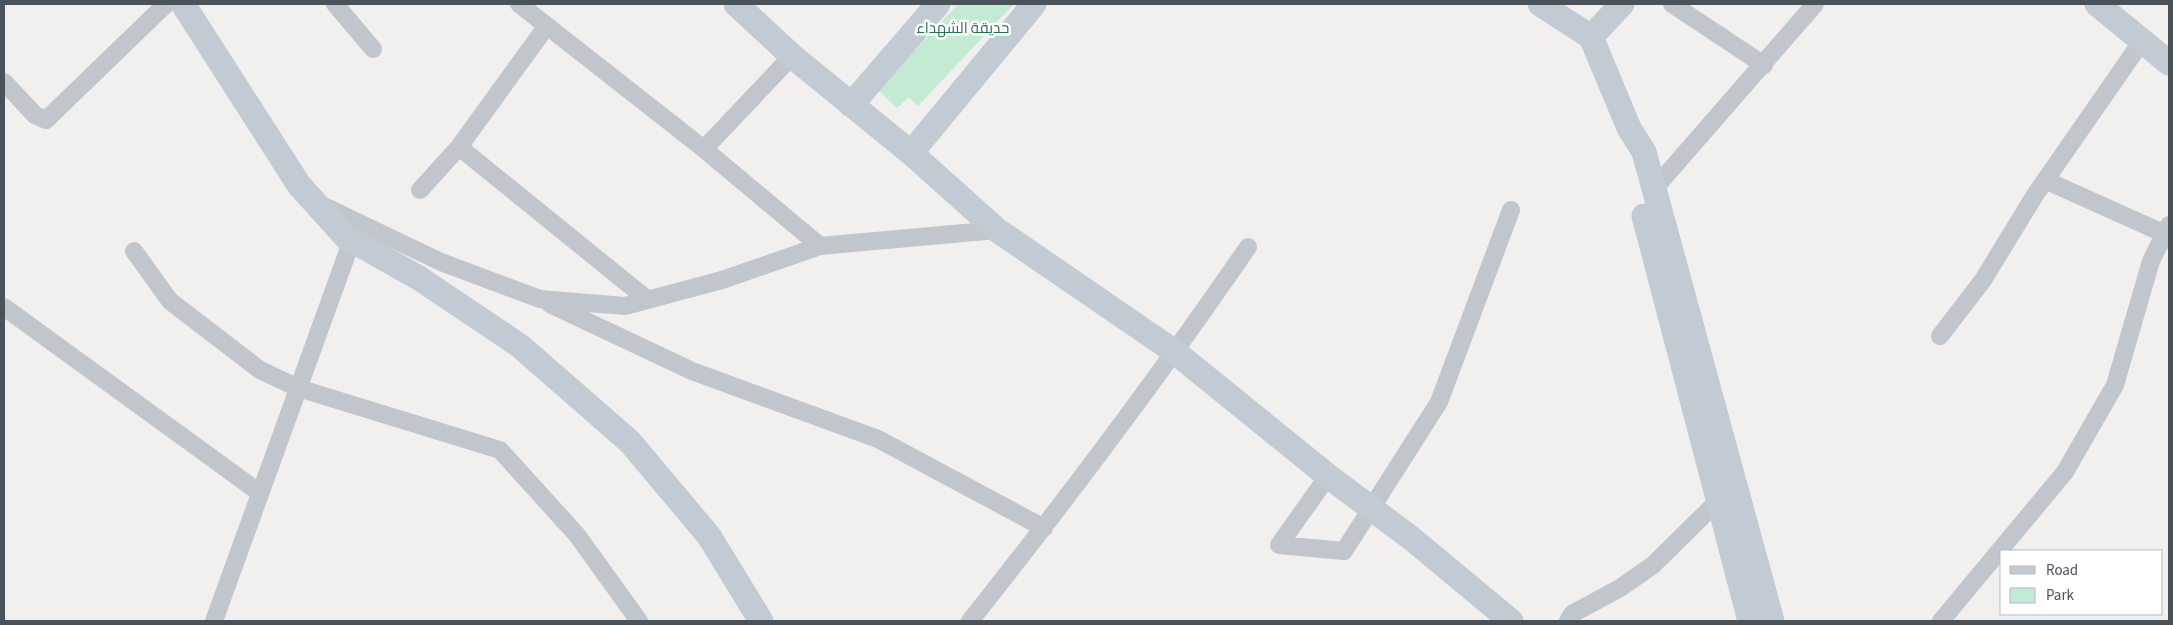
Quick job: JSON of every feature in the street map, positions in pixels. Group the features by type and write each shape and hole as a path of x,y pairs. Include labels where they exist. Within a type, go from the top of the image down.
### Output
{"main road":[{"path":"183,4 299,185 346,236 419,278 520,346 630,442 709,536 761,621"},
{"path":"736,4 792,56 912,153 997,230 1175,352 1511,621"},
{"path":"852,105 938,4"},
{"path":"912,153 1034,4"},
{"path":"1540,4 1591,37 1629,128 1644,152 1772,621"},
{"path":"1591,37 1622,4"},
{"path":"2096,4 2169,63"},
{"path":"1629,128 1629,154 1647,228 1750,621"}],"street":[{"path":"4,82 35,115 46,120 166,4"},
{"path":"335,4 373,49"},
{"path":"519,4 704,149 820,246"},
{"path":"1672,4 1764,65"},
{"path":"1654,189 1764,65 1815,4"},
{"path":"420,190 459,147 546,27"},
{"path":"1940,336 1983,280 2045,180 2142,41"},
{"path":"704,149 792,56"},
{"path":"459,147 648,300"},
{"path":"1941,621 2069,464 2115,385 2151,262 2168,233 2045,180"},
{"path":"314,201 441,262 540,299 692,371 878,439 1044,528"},
{"path":"1328,476 1279,545 1344,551 1438,402 1511,210"},
{"path":"540,299 625,306 722,280 820,246 997,230"},
{"path":"214,621 352,240"},
{"path":"970,621 1044,528 1175,352 1248,247"},
{"path":"134,251 170,300 260,370 298,388 500,450 577,535 639,621"},
{"path":"4,307 260,493"},
{"path":"1568,621 1572,614 1620,588 1653,565 1719,500"}],"green space":[{"name":"حديقة الشهداء","path":"958,4 1014,4 918,106 909,97 897,108 878,90"}]}
